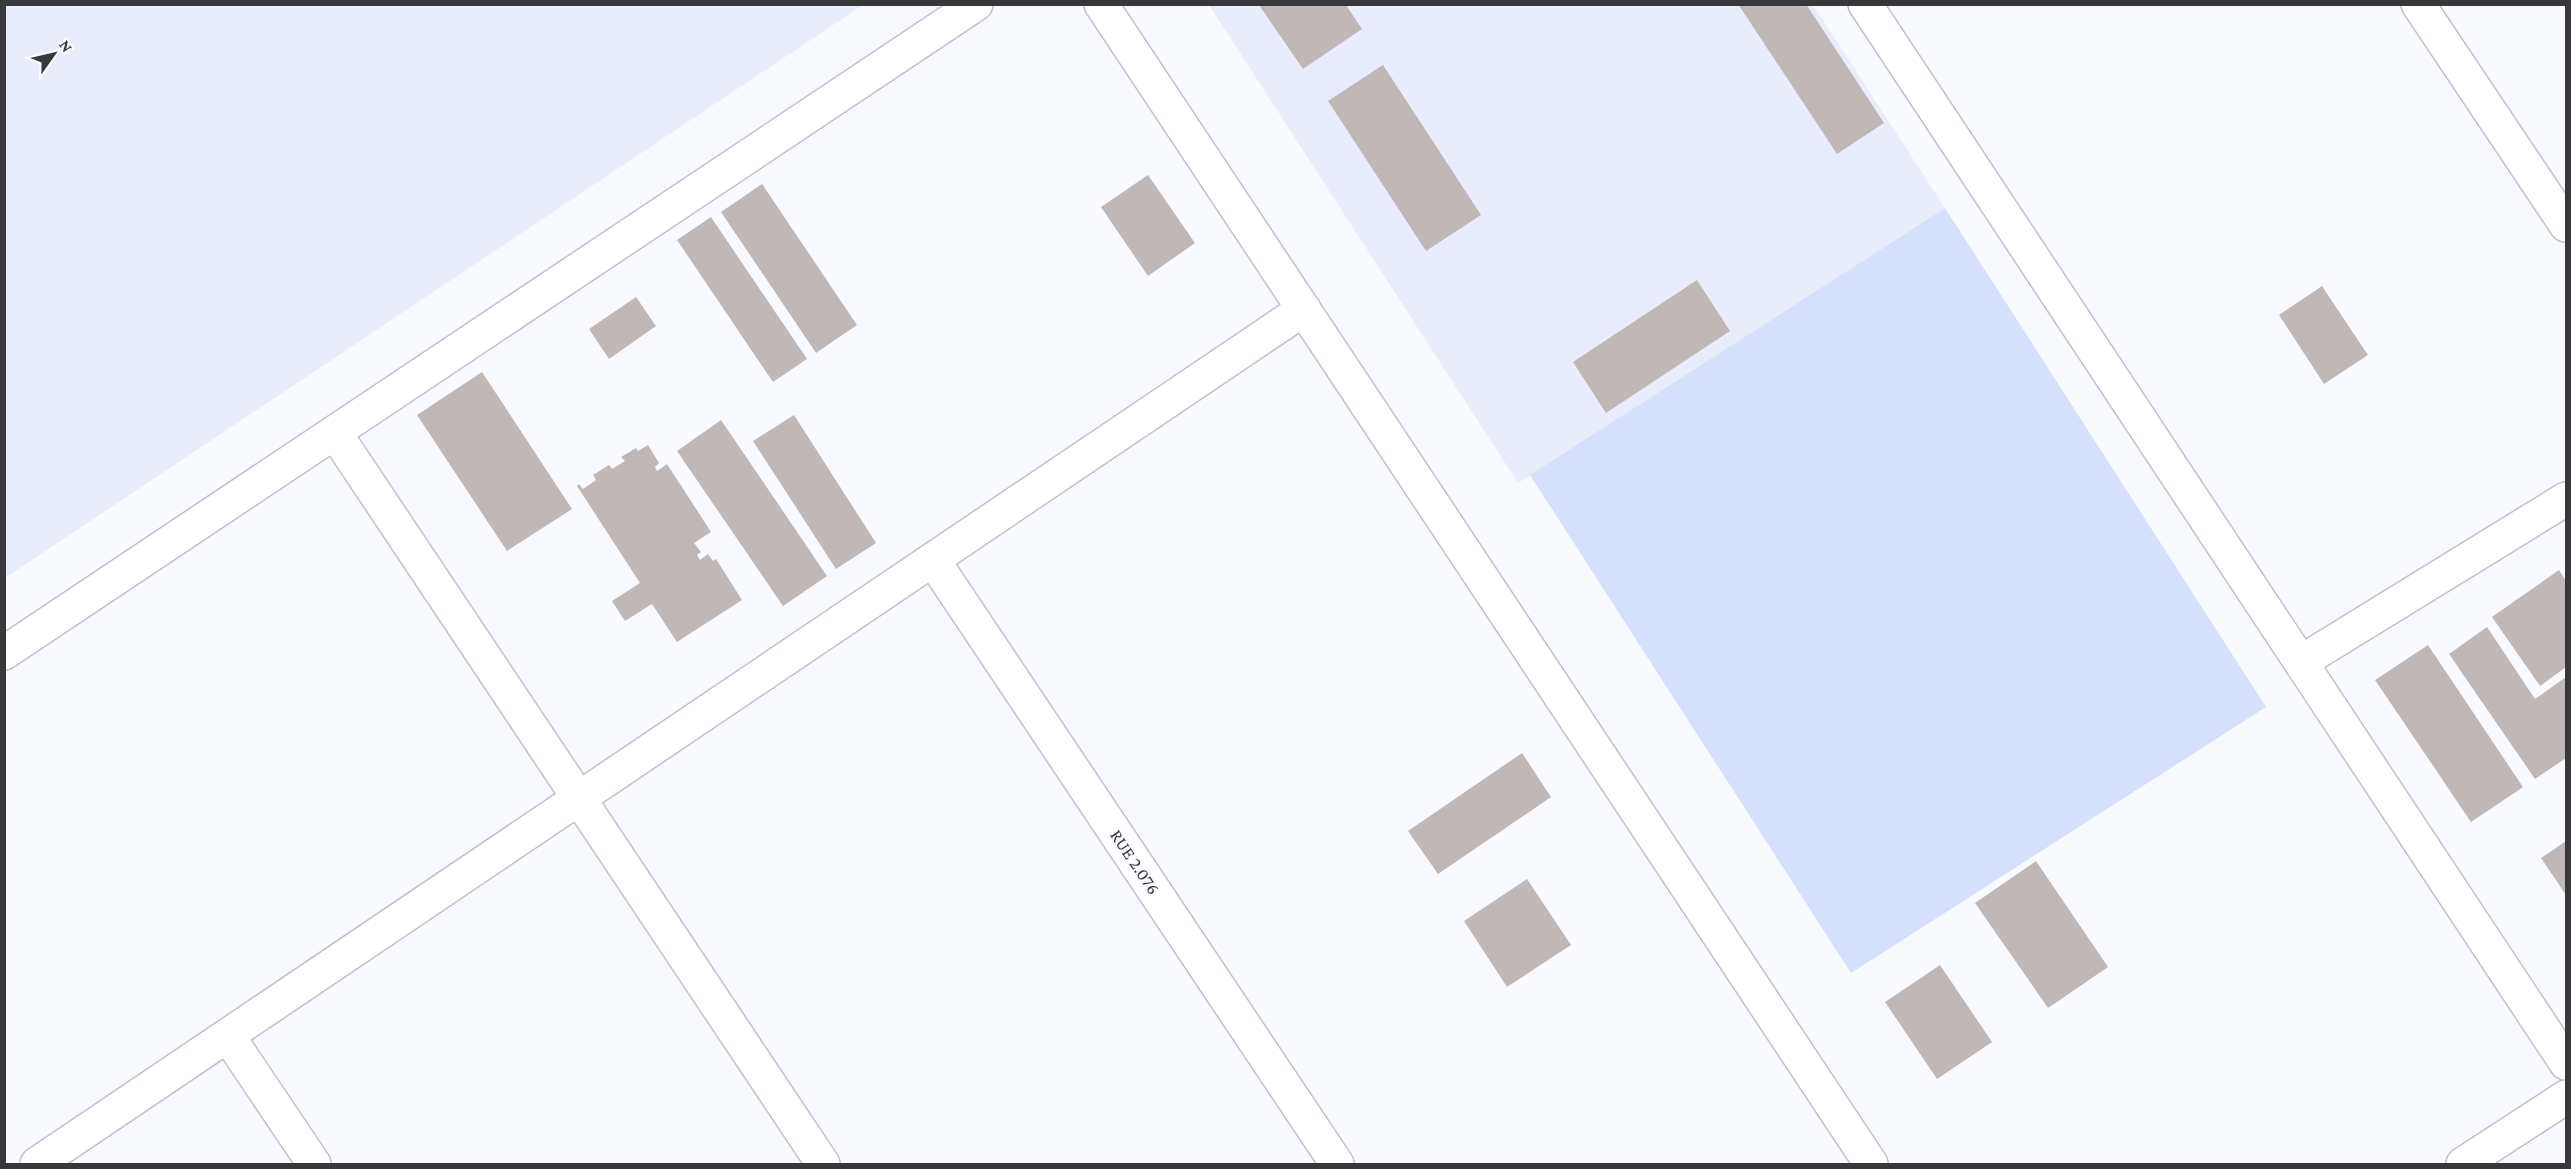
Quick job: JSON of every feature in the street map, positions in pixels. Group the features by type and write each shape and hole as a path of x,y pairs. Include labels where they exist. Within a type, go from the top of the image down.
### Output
{"street":[{"path":"4,653 976,4"},
{"path":"1101,4 1871,1164"},
{"path":"1865,4 2566,1064"},
{"path":"2418,4 2566,225"},
{"path":"37,1164 1304,309"},
{"path":"335,433 823,1164"},
{"path":"2301,662 2566,499"},
{"name":"RUE 2.076","path":"933,560 1337,1164"},
{"path":"228,1036 314,1164"},
{"path":"2463,1164 2566,1097"}],"shaded area":[{"path":"5,4 863,4 863,5 5,578"},
{"path":"1209,5 1813,5 1945,208 1518,483"},
{"path":"1945,208 2266,707 1851,973 1530,475"}],"building":[{"path":"1738,4 1806,4 1884,123 1837,154"},
{"path":"1259,5 1346,5 1362,29 1303,69"},
{"path":"1383,65 1481,215 1426,251 1328,101"},
{"path":"1148,175 1195,243 1148,276 1101,207"},
{"path":"762,184 857,325 816,353 721,212"},
{"path":"711,217 807,359 773,382 677,240"},
{"path":"1697,280 1730,331 1606,413 1573,362"},
{"path":"2322,286 2368,355 2324,384 2279,315"},
{"path":"636,297 656,326 609,359 589,329"},
{"path":"482,372 572,509 507,551 417,415"},
{"path":"794,415 876,543 836,569 753,441"},
{"path":"721,420 827,576 783,606 677,451"},
{"path":"648,445 659,463 655,467 657,471 667,464 711,532 694,543 701,552 697,555 700,560 708,554 713,561 716,559 742,600 677,642 652,604 625,621 612,601 640,583 577,486 579,484 583,489 596,480 593,475 609,465 612,469 625,461 621,457 636,448 638,451"},
{"path":"2559,570 2566,581 2566,667 2540,686 2492,617"},
{"path":"2487,627 2535,699 2566,677 2566,758 2535,779 2449,654"},
{"path":"2428,645 2523,787 2471,822 2375,680"},
{"path":"1522,753 1551,797 1438,874 1408,831"},
{"path":"2566,841 2566,895 2541,858"},
{"path":"2036,861 2108,967 2048,1008 1975,903"},
{"path":"1527,879 1571,945 1507,987 1464,921"},
{"path":"1940,965 1992,1042 1937,1079 1885,1002"}]}
